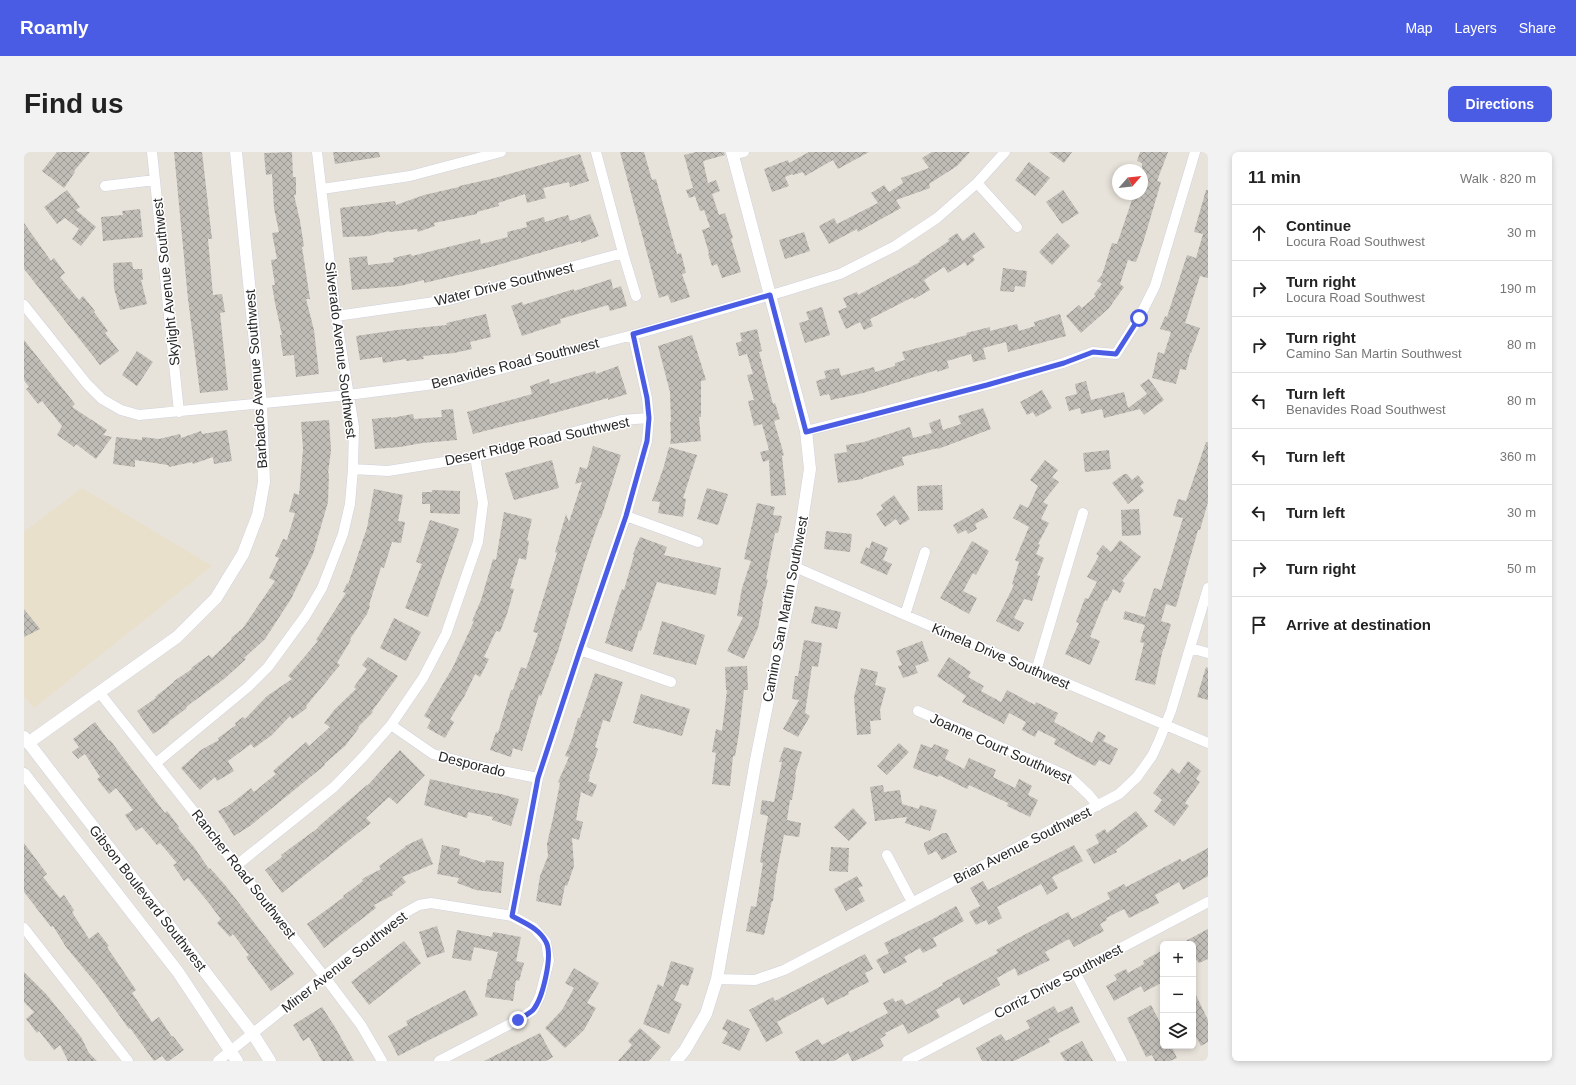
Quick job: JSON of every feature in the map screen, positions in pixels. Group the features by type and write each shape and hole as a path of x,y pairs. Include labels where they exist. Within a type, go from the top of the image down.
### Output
{"street":[{"name":"Skylight Avenue Southwest","path":"152,152 179,412"},
{"name":"Barbados Avenue Southwest","path":"26,742 177,637 216,598 243,554 258,516 264,482 261,404 236,152"},
{"name":"Silverado Avenue Southwest","path":"156,763 248,687 268,667 306,615 322,588 343,534 350,504 353,469 354,426 336,316 317,152"},
{"path":"322,189 410,176 501,152"},
{"path":"596,152 636,296"},
{"name":"Benavides Road Southwest","path":"24,305 87,384 102,400 121,410 139,415 348,395 450,382 633,334 840,274 895,246 937,218 977,184 1005,152"},
{"path":"806,432 994,383 1064,363 1093,352 1116,354 1139,318 1155,286 1195,152"},
{"name":"Camino San Martin Southwest","path":"676,1061 685,1050 706,1014 716,979 756,760 795,567 810,469 806,432 770,295 736,153"},
{"path":"105,186 155,180"},
{"path":"977,184 1017,227"},
{"name":"Water Drive Southwest","path":"336,316 449,300 623,253"},
{"path":"512,916 538,778 626,516 647,441 649,418 647,398 633,334"},
{"name":"Desert Ridge Road Southwest","path":"353,469 388,471 475,457 620,420 649,418"},
{"path":"237,865 334,787 391,725 423,678 446,634 478,542 483,503 475,457"},
{"path":"1036,671 1083,513"},
{"path":"626,516 698,542"},
{"path":"905,615 925,552"},
{"name":"Kimela Drive Southwest","path":"795,567 1208,743"},
{"name":"Brian Avenue Southwest","path":"716,979 755,980 784,970 1119,794 1137,777 1152,756 1165,725 1208,588"},
{"path":"1190,648 1208,654"},
{"path":"580,650 671,682"},
{"name":"Rancher Road Southwest","path":"99,692 324,976 361,1025 382,1061"},
{"name":"Joanne Court Southwest","path":"918,711 1070,777 1098,806"},
{"name":"Desporado","path":"391,725 433,754 477,766 538,778"},
{"name":"Gibson Boulevard Southwest","path":"26,742 253,1034 270,1061"},
{"name":"Gibson Boulevard Southwest","path":"24,774 178,972 234,1056"},
{"path":"887,855 912,902"},
{"name":"Corriz Drive Southwest","path":"907,1061 1208,902"},
{"name":"Miner Avenue Southwest","path":"218,1061 234,1056 253,1034 324,976 401,916 419,905 431,903 512,916 534,928 546,942 549,961 540,996 533,1010 518,1020 439,1061"},
{"path":"24,928 128,1061"},
{"path":"1075,972 1122,1061"}],"shaded area":[{"path":"82,488 212,566 34,708 24,696 24,532"}],"building":[{"path":"57,152 90,152 74,171 75,172 64,188 42,171"},
{"path":"174,152 202,152 212,239 208,239 213,295 222,294 225,312 220,313 228,390 200,393 188,299"},
{"path":"292,152 293,177 296,177 296,195 294,195 304,246 302,247 310,299 306,299 314,330 319,374 296,377 294,355 283,356 280,335 282,335 272,285 275,285 271,260 277,259 272,233 279,232 274,208 272,174 266,175 264,153"},
{"path":"333,152 379,152 380,157 335,164"},
{"path":"620,152 644,152 652,180 656,179 677,254 681,253 686,273 682,274 690,297 671,303 668,295 659,298"},
{"path":"696,152 724,152 725,155 703,161 708,183 716,180 720,191 712,194 719,215 725,213 741,272 722,278 717,264 712,266 708,254 709,253 702,230 710,227 704,210 700,211 695,196 689,198 686,190 693,188 684,155"},
{"path":"809,152 869,152 838,169 833,160 805,176 803,172 792,174 785,177 789,186 772,192 764,169 788,160 789,163"},
{"path":"932,152 970,152 957,166 929,184 930,188 896,200 901,208 858,232 857,229 829,244 819,226 834,218 837,224 878,203 871,193 884,185 889,192 903,183 901,178 929,168 922,158"},
{"path":"1049,152 1072,152 1064,163"},
{"path":"1140,152 1168,152 1157,181 1161,182 1143,243 1136,262 1128,260 1120,284 1124,287 1109,308 1081,333 1066,316 1079,305 1082,308 1096,296 1094,294 1102,284 1097,281 1102,275 1112,243 1117,244 1132,200 1148,200 1148,164 1142,164 1137,161"},
{"path":"580,154 589,181 570,187 569,182 543,188 546,198 527,203 525,194 498,203 499,206 477,212 477,214 434,223 435,226 418,232 417,229 389,231 369,236 343,237 340,208 395,201 396,205 424,195 491,179"},
{"path":"1029,162 1050,178 1035,196 1015,180"},
{"path":"67,190 80,207 76,210 96,227 81,246 72,239 79,229 65,218 57,224 44,207"},
{"path":"1063,190 1079,213 1062,224 1046,202"},
{"path":"1206,190 1208,190 1208,278 1200,276 1185,323 1200,328 1190,353 1186,370 1180,369 1176,384 1152,378 1158,352 1164,354 1171,332 1160,329 1165,316 1167,317 1187,255 1196,258 1203,234 1194,232"},
{"path":"140,209 143,237 103,241 101,217 123,215 122,211"},
{"path":"590,214 599,236 581,243 581,241 487,268 424,283 424,280 400,286 352,290 349,258 367,256 368,265 394,262 393,258 411,254 412,256 480,239 481,244 508,237 507,232 527,227 526,222 544,217 545,222 568,215 570,221"},
{"path":"24,223 51,261 54,258 65,273 60,277 79,300 83,296 95,311 94,312 108,331 105,333 119,351 100,365 24,269"},
{"path":"804,232 810,251 785,259 779,240"},
{"path":"974,232 985,247 972,256 975,260 967,266 965,262 948,273 944,267 924,280 930,290 870,319 873,326 864,330 860,322 846,329 838,311 847,307 843,298 857,292 858,295 920,262 919,261 949,241 948,239 957,233 963,241"},
{"path":"1057,233 1070,246 1052,265 1039,252"},
{"path":"132,262 133,269 142,269 143,280 141,280 147,304 120,310 114,288 113,263"},
{"path":"1003,268 1027,271 1025,287 1015,286 1014,292 1000,291"},
{"path":"611,279 613,289 621,286 627,306 610,311 608,305 560,319 561,323 522,336 511,306 522,302 523,305"},
{"path":"822,307 830,335 805,343 799,323 809,320 806,312"},
{"path":"486,314 491,337 470,342 472,349 454,353 423,356 424,359 406,361 406,359 383,363 382,357 360,360 356,336 447,325 446,323"},
{"path":"1060,314 1066,336 1008,352 1006,342 983,348 986,359 973,362 971,354 947,361 949,368 937,372 937,370 863,393 831,400 829,394 820,396 816,381 826,378 824,371 839,368 841,376 874,367 875,372 895,366 895,363 905,360 902,352 967,335 966,333 990,327 990,331 1017,324 1019,331 1035,326 1034,322"},
{"path":"757,329 762,351 759,352 773,404 775,403 780,419 774,421 784,455 782,456 786,495 771,496 769,460 763,462 760,452 769,450 762,424 754,426 748,401 754,400 747,375 753,374 747,354 739,356 736,343 742,341 740,333"},
{"path":"692,335 706,380 701,381 701,417 699,417 701,441 670,444 670,392 658,346"},
{"path":"24,340 75,404 72,407 107,430 103,435 112,437 96,459 76,444 74,447 57,435 62,426 42,401 38,404 26,389 29,387 24,380"},
{"path":"137,351 153,362 137,386 122,375"},
{"path":"618,366 627,394 473,434 467,412 532,394 530,386 549,379 550,384 595,371 596,374"},
{"path":"1149,379 1164,400 1144,415 1140,409 1104,418 1102,409 1081,414 1080,408 1069,411 1065,397 1077,394 1075,384 1086,381 1091,400 1124,392 1128,408 1147,394 1140,385"},
{"path":"1042,390 1052,408 1036,417 1033,412 1027,415 1020,402"},
{"path":"983,408 991,429 938,449 902,457 904,465 863,479 838,483 834,454 847,452 846,445 864,442 910,427 913,438 932,433 929,423 940,419 943,430 961,424 958,416"},
{"path":"453,409 457,440 375,449 372,419 391,418 413,414 414,419 442,417 441,410"},
{"path":"329,420 331,450 328,473 328,502 313,554 291,599 265,639 244,658 246,659 224,679 153,734 137,711 156,698 155,697 174,681 209,655 212,658 243,628 275,581 269,578 279,558 275,556 283,539 287,540 295,513 289,512 294,493 299,495 303,449 301,422"},
{"path":"227,430 232,461 214,464 213,457 193,464 192,462 169,467 168,465 135,460 135,467 113,464 116,437 142,440 142,437 159,439 180,434 181,438 201,431 202,434"},
{"path":"1206,442 1208,442 1208,502 1200,530 1198,530 1176,607 1166,604 1161,621 1171,624 1163,649 1155,685 1135,680 1144,643 1140,642 1145,625 1123,619 1125,611 1145,617 1154,588 1161,590 1183,518 1173,516 1178,499 1186,501"},
{"path":"593,446 621,455 601,518 585,561 558,651 541,696 539,695 522,751 513,748 511,757 490,750 496,732 498,733 511,690 513,690 521,667 526,669 538,633 533,632 557,553 555,552 566,514 569,522 582,482 575,484 580,467 587,469"},
{"path":"669,447 697,455 683,498 686,499 683,517 658,513 660,502 652,501"},
{"path":"1109,450 1111,469 1085,472 1083,453"},
{"path":"552,460 559,488 514,500 505,473"},
{"path":"1045,460 1058,470 1052,477 1059,482 1043,502 1048,505 1041,519 1049,523 1038,544 1040,545 1036,554 1044,558 1037,575 1040,576 1032,601 1024,599 1014,618 1024,623 1019,632 996,621 1014,585 1012,584 1019,562 1015,560 1029,527 1013,518 1020,504 1028,508 1038,486 1030,480"},
{"path":"1124,474 1127,474 1132,480 1138,475 1144,483 1140,486 1144,491 1128,504 1112,483"},
{"path":"942,485 943,510 918,511 917,486"},
{"path":"707,488 728,494 718,525 697,519"},
{"path":"374,489 403,495 398,521 405,522 401,543 392,542 384,568 381,567 367,614 350,639 351,640 337,663 340,665 306,706 307,708 292,719 290,716 272,735 254,748 251,744 228,761 234,771 217,781 215,777 200,790 181,768 201,750 219,740 218,738 236,725 235,723 243,717 245,719 267,696 292,679 288,676 318,641 316,640 346,593 343,592 347,583 348,584 367,528"},
{"path":"432,490 460,491 460,514 430,513 430,504 422,504 422,492 432,492"},
{"path":"894,495 910,519 900,525 896,519 885,527 876,514 883,509 881,505"},
{"path":"757,503 775,507 773,515 782,516 778,533 775,533 766,579 768,580 762,602 758,628 744,659 727,651 743,617 737,616 742,588 751,561 744,559"},
{"path":"983,508 988,517 975,524 977,529 968,534 966,530 958,534 953,525"},
{"path":"1139,509 1141,535 1122,536 1121,510"},
{"path":"504,512 532,519 527,540 529,541 526,560 519,558 510,588 514,589 507,614 500,632 496,631 484,657 489,659 480,677 475,674 464,697 450,719 454,722 445,738 427,728 431,720 424,716 453,667 474,621 472,621 481,600 493,559 496,560"},
{"path":"430,520 459,529 428,617 405,608 422,564 416,562"},
{"path":"826,531 852,534 850,552 824,549"},
{"path":"640,537 667,547 664,555 721,568 716,595 657,582 641,631 639,630 632,652 605,643 622,589 624,590 634,555 633,554"},
{"path":"1120,540 1141,557 1122,581 1125,583 1120,593 1113,589 1107,601 1105,600 1090,637 1100,641 1090,665 1065,654 1079,623 1076,622 1085,598 1088,599 1097,582 1087,577 1099,556 1096,554 1103,545 1111,552"},
{"path":"872,541 888,548 883,560 892,564 887,575 860,563 866,547 869,549"},
{"path":"972,541 989,551 976,575 973,573 963,591 977,598 969,614 940,598"},
{"path":"815,606 841,612 837,629 811,623"},
{"path":"24,609 40,629 24,637"},
{"path":"394,618 421,632 406,661 380,648"},
{"path":"662,621 705,635 696,665 653,654"},
{"path":"804,640 822,643 818,667 812,666 805,713 810,716 798,737 783,729 799,700 792,699 795,676 798,676"},
{"path":"922,641 929,661 915,666 918,673 903,678 898,666 902,665 896,651"},
{"path":"368,657 398,676 372,711 373,712 358,727 359,728 345,746 324,764 325,765 250,826 234,836 218,811 231,804 251,788 254,792 276,774 273,771 306,742 309,746 330,727 324,723 335,709 356,689 354,687 367,669 362,665"},
{"path":"949,657 971,672 968,677 984,686 981,691 1001,702 1007,690 1035,705 1036,702 1058,713 1054,722 1092,743 1098,731 1106,736 1103,741 1118,749 1110,765 1099,760 1095,766 1054,744 1056,739 1038,730 1035,737 1022,730 1026,722 1009,713 1004,724 962,702 966,696 937,676"},
{"path":"747,666 748,690 744,690 739,733 735,756 733,756 730,786 712,784 716,753 712,752 716,729 722,731 727,690 725,667"},
{"path":"1206,667 1208,668 1208,700 1197,697"},
{"path":"861,668 878,672 875,685 886,688 880,710 881,720 870,721 871,734 857,735 854,697"},
{"path":"595,673 623,682 610,722 603,720 595,747 598,749 588,781 597,785 592,797 581,792 576,820 583,822 579,840 572,838 574,866 567,886 565,885 561,906 536,901 540,876 548,856 547,844 560,783 558,782 569,757 565,756"},
{"path":"641,694 690,709 682,736 633,723"},
{"path":"95,722 165,813 167,811 209,869 210,868 225,885 294,974 271,991 246,957 249,955 233,934 230,937 217,923 221,919 204,897 188,878 184,881 173,865 177,863 160,843 157,845 142,827 136,831 125,815 133,810 116,788 109,794 97,779 100,777 85,754 78,759 72,752 79,747 73,739"},
{"path":"899,743 909,752 887,775 877,766"},
{"path":"921,744 932,748 934,744 949,750 945,759 964,769 969,758 996,770 993,777 1015,788 1019,779 1032,786 1028,795 1038,800 1030,817 1007,806 1008,803 969,785 967,789 939,775 938,777 913,768"},
{"path":"784,747 802,752 795,774 792,800 790,800 787,820 801,823 799,837 784,835 773,901 764,935 746,931 751,906 756,907 763,863 760,862 768,816 760,814 762,800 774,802 782,762 779,762"},
{"path":"400,750 425,775 397,804 389,797 366,818 371,823 282,893 265,870 282,857 281,855 318,828 368,785"},
{"path":"1188,761 1201,771 1196,779 1200,782 1185,803 1189,806 1174,826 1154,811 1162,800 1153,793 1172,768 1179,774"},
{"path":"430,779 519,799 511,826 492,820 493,817 468,812 467,818 424,805"},
{"path":"883,785 884,792 900,790 902,804 919,809 920,805 937,810 930,831 905,823 907,817 875,821 870,787"},
{"path":"853,808 867,823 849,841 834,827"},
{"path":"1136,811 1148,826 1116,850 1117,852 1094,864 1086,850 1099,843 1095,835 1105,829 1107,833"},
{"path":"943,833 947,833 957,852 942,860 936,851 928,855 924,843"},
{"path":"422,838 433,864 402,877 406,882 392,893 393,895 374,905 376,908 324,948 307,924 344,897 343,896 363,881 362,879 381,869 379,866 405,846"},
{"path":"24,843 47,874 43,877 60,898 64,895 74,910 72,912 89,939 98,932 109,946 107,947 136,990 132,993 152,1022 159,1017 172,1037 173,1036 184,1050 169,1061 166,1061 162,1056 154,1061 99,987 66,947 53,926 51,927 24,892"},
{"path":"442,845 460,849 459,855 485,863 486,860 504,862 501,893 476,890 457,883 459,878 437,874"},
{"path":"1074,845 1083,861 1052,877 1058,888 1047,895 1041,884 997,907 1002,918 989,925 986,920 976,925 969,912 980,906 970,888 983,881 988,890"},
{"path":"831,847 849,848 848,872 829,871"},
{"path":"1208,848 1208,876 1183,890 1179,882 1155,895 1159,903 1129,918 1124,909 1106,918 1107,920 1100,924 1104,931 1074,947 1069,939 1045,952 1050,960 1018,976 1015,968 997,978 1000,985 963,1005 959,997 936,1010 940,1017 908,1034 903,1024 885,1033 886,1035 880,1039 884,1046 874,1052 855,1061 852,1061 848,1053 834,1061 800,1061 795,1052 818,1039 822,1045 849,1031 850,1033 888,1013 883,1003 893,998 895,1002 902,999 906,1005 943,985 942,983 998,953 996,950 1041,926 1068,912 1072,919 1110,899 1107,893 1124,884 1126,887 1180,859 1182,862"},
{"path":"857,876 863,886 858,888 865,901 846,911 834,889"},
{"path":"956,906 964,921 933,938 937,946 923,953 920,948 904,957 907,962 884,974 876,960 889,953 884,943"},
{"path":"437,926 445,952 427,958 419,932"},
{"path":"1208,929 1208,959 1199,963 1196,960 1196,941 1186,941"},
{"path":"457,930 492,937 493,932 521,937 516,961 524,963 519,981 516,980 513,1001 485,997 488,979 491,979 498,952 474,947 471,961 452,958"},
{"path":"404,941 421,963 369,1005 351,982"},
{"path":"1160,952 1160,984 1144,992 1141,986 1114,1001 1106,986 1117,980 1114,975 1126,969 1128,973 1144,964 1143,961"},
{"path":"865,954 873,969 865,973 869,982 848,992 849,994 827,1005 823,997 777,1022 783,1033 766,1042 749,1010 773,997 775,1001"},
{"path":"671,961 694,968 688,986 681,984 674,1000 682,1004 669,1034 643,1024 658,984 663,987"},
{"path":"574,968 599,983 587,1003 596,1008 584,1030 565,1048 545,1028 562,1010 574,988 565,983"},
{"path":"24,972 46,994 81,1037 89,1053 97,1061 68,1061 60,1045 54,1050 39,1031 37,1033 26,1019 34,1012 24,1002"},
{"path":"465,990 478,1015 398,1056 388,1036 408,1025 406,1021"},
{"path":"1196,995 1208,1020 1208,1042 1201,1046 1196,1037"},
{"path":"1151,1005 1160,1022 1160,1049 1172,1049 1177,1058 1170,1061 1155,1061 1152,1055 1146,1057 1127,1018"},
{"path":"1054,1006 1058,1013 1072,1006 1080,1022 1048,1039 1050,1042 1014,1061 982,1061 976,1048 1001,1034 1006,1041 1030,1028 1026,1021"},
{"path":"322,1007 354,1061 322,1061 309,1037 303,1041 293,1025"},
{"path":"727,1019 750,1029 740,1051 722,1043 728,1032 722,1029"},
{"path":"640,1028 661,1047 649,1061 618,1061 632,1045 628,1041"},
{"path":"540,1033 553,1057 546,1061 484,1061"},
{"path":"1082,1041 1093,1061 1065,1061 1060,1053"}],"route":[{"path":"518,1020 533,1010 540,996 549,961 546,942 534,928 512,916 538,778 626,516 647,441 649,418 647,398 633,334 770,295 806,432 987,385 1064,363 1093,352 1116,354 1139,318"}]}
